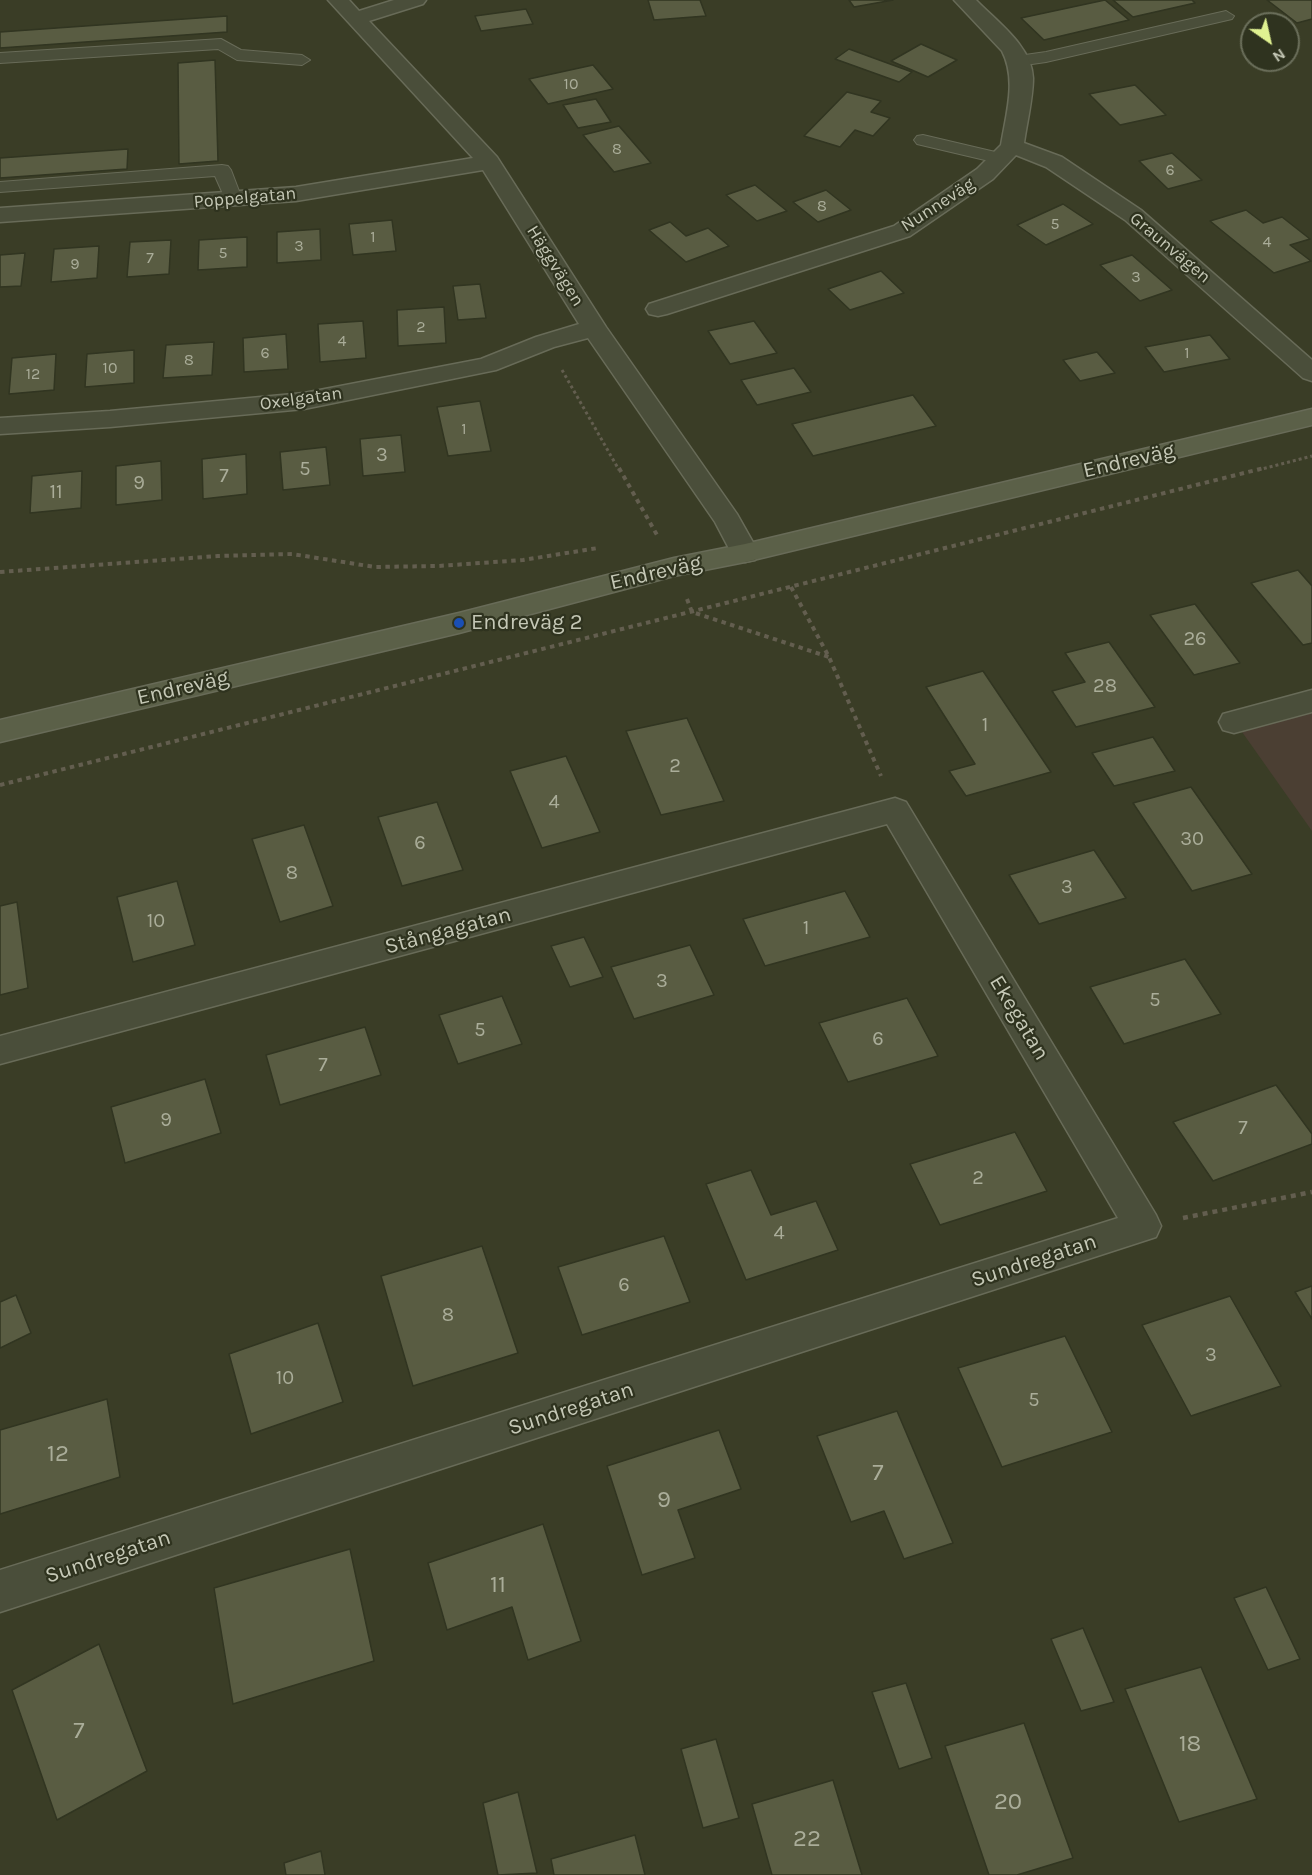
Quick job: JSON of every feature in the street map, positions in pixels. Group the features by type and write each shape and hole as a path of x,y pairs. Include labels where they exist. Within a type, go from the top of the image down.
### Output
{"main road":[{"name":"Endreväg","path":"0,731 459,623 674,567 745,553 1312,417"}],"street":[{"name":"Häggvägen","path":"338,0 489,162 594,328 727,520 745,553"},
{"path":"357,18 416,0"},
{"path":"964,0 1011,48 1018,61 1022,77 1007,152"},
{"name":"Nunneväg","path":"658,309 902,231 985,174 1007,152"},
{"name":"Graunvägen","path":"1007,152 1054,162 1132,215 1312,373"},
{"name":"Poppelgatan","path":"0,214 296,194 489,162"},
{"name":"Oxelgatan","path":"0,426 110,419 304,401 487,365 545,342 594,328"},
{"path":"1234,722 1312,701"},
{"name":"Stångagatan","path":"0,1050 895,810"},
{"name":"Ekegatan","path":"895,810 1143,1226"},
{"name":"Sundregatan","path":"0,1592 1143,1226"}],"lane":[{"path":"1018,61 1046,57 1226,16"},
{"path":"0,58 221,44 237,55 302,60"},
{"path":"923,140 1007,152"},
{"path":"0,187 222,170 233,199"}],"path":[{"path":"545,342 658,537 649,539"},
{"path":"0,785 1312,456"},
{"path":"0,572 218,556 292,554 375,567 438,566 524,560 599,548"},
{"path":"674,567 692,612"},
{"path":"791,587 829,657 895,810"},
{"path":"692,612 829,657"},
{"path":"1143,1226 1312,1192"}],"shaded area":[{"path":"1312,701 1312,831 1235,722"}],"building":[{"path":"648,0 700,0 706,16 654,20"},
{"path":"849,0 893,0 854,7"},
{"path":"1105,0 1129,20 1044,40 1021,18"},
{"path":"1113,0 1192,0 1195,3 1133,17"},
{"path":"1267,0 1312,0 1312,19 1300,22 1300,12 1283,12"},
{"path":"526,9 533,24 481,31 475,16"},
{"path":"227,16 227,32 0,48 0,32"},
{"path":"921,44 957,60 928,77 891,61"},
{"path":"849,49 912,72 899,82 835,59"},
{"path":"215,60 218,161 179,164 178,63"},
{"path":"593,65 613,89 548,104 529,79"},
{"path":"1135,85 1166,115 1120,125 1089,94"},
{"path":"847,92 881,101 871,112 890,118 873,136 855,130 840,147 804,136"},
{"path":"596,99 611,122 578,128 563,105"},
{"path":"619,126 651,163 614,172 583,135"},
{"path":"128,149 127,169 0,178 0,158"},
{"path":"1172,153 1202,180 1168,189 1139,161"},
{"path":"755,185 787,211 757,221 726,195"},
{"path":"826,190 851,210 818,222 793,202"},
{"path":"1063,204 1093,224 1046,245 1017,225"},
{"path":"1246,210 1263,223 1282,217 1310,239 1290,245 1311,261 1274,273 1210,221"},
{"path":"392,220 396,251 353,255 349,224"},
{"path":"670,222 686,236 708,228 729,246 686,262 649,230"},
{"path":"320,229 321,260 277,263 277,232"},
{"path":"247,237 247,267 198,270 199,240"},
{"path":"171,240 169,274 127,277 130,242"},
{"path":"99,246 97,278 51,282 54,249"},
{"path":"25,253 21,286 0,287 0,255"},
{"path":"1132,255 1172,290 1140,301 1100,265"},
{"path":"881,271 904,293 850,310 828,289"},
{"path":"480,284 486,318 458,320 453,286"},
{"path":"444,307 446,343 398,346 397,310"},
{"path":"363,321 366,358 320,362 318,324"},
{"path":"754,321 777,353 730,364 708,331"},
{"path":"286,334 288,369 244,372 243,338"},
{"path":"1210,335 1230,359 1164,372 1145,347"},
{"path":"214,342 212,375 163,378 166,345"},
{"path":"134,350 134,383 85,387 87,354"},
{"path":"1097,352 1115,373 1080,381 1063,360"},
{"path":"56,354 54,390 9,394 12,358"},
{"path":"794,368 811,392 757,405 741,380"},
{"path":"913,395 936,426 813,456 792,424"},
{"path":"480,401 491,451 448,456 437,407"},
{"path":"401,435 405,472 363,476 360,439"},
{"path":"326,447 330,485 283,490 280,452"},
{"path":"246,454 247,494 203,499 202,459"},
{"path":"161,461 162,500 116,505 116,466"},
{"path":"82,471 81,508 30,513 32,476"},
{"path":"1298,570 1312,586 1312,643 1303,645 1251,583"},
{"path":"1195,604 1240,663 1194,675 1150,615"},
{"path":"1109,642 1155,707 1076,727 1052,691 1085,682 1065,653"},
{"path":"983,671 1051,772 966,796 949,771 975,764 926,687"},
{"path":"687,718 724,801 661,815 626,731"},
{"path":"1153,737 1175,771 1114,786 1092,753"},
{"path":"566,756 600,832 542,848 510,771"},
{"path":"1191,787 1252,874 1192,891 1133,803"},
{"path":"437,802 463,870 402,886 378,817"},
{"path":"304,825 333,906 280,922 252,839"},
{"path":"1094,850 1126,898 1039,924 1009,875"},
{"path":"177,881 195,945 133,962 117,897"},
{"path":"845,891 870,937 765,966 743,919"},
{"path":"17,902 28,988 0,995 0,906"},
{"path":"584,937 603,977 570,987 551,946"},
{"path":"690,945 714,995 634,1019 611,967"},
{"path":"1185,959 1221,1014 1124,1044 1090,987"},
{"path":"502,996 522,1044 458,1064 439,1015"},
{"path":"907,998 938,1056 848,1082 819,1023"},
{"path":"365,1027 381,1075 280,1105 266,1055"},
{"path":"205,1079 221,1133 125,1163 111,1107"},
{"path":"1276,1085 1312,1134 1312,1144 1213,1181 1173,1122"},
{"path":"1015,1132 1047,1191 940,1225 910,1164"},
{"path":"751,1170 771,1215 816,1201 838,1250 746,1280 706,1184"},
{"path":"664,1236 690,1302 582,1335 558,1267"},
{"path":"482,1246 518,1353 413,1386 381,1276"},
{"path":"1312,1286 1312,1319 1295,1292"},
{"path":"16,1295 31,1333 0,1348 0,1302"},
{"path":"1230,1296 1281,1386 1191,1416 1142,1325"},
{"path":"318,1323 343,1402 251,1434 229,1354"},
{"path":"1065,1336 1112,1432 1002,1467 958,1368"},
{"path":"107,1399 120,1477 0,1514 0,1430"},
{"path":"897,1411 953,1543 904,1559 884,1511 851,1522 817,1436"},
{"path":"719,1430 741,1489 678,1510 695,1558 642,1575 607,1466"},
{"path":"543,1524 581,1641 528,1660 512,1607 447,1630 428,1563"},
{"path":"350,1549 374,1661 233,1704 214,1588"},
{"path":"1266,1587 1300,1659 1268,1670 1234,1598"},
{"path":"1083,1628 1114,1702 1081,1711 1051,1639"},
{"path":"99,1644 147,1771 57,1820 12,1690"},
{"path":"1201,1667 1257,1799 1179,1822 1125,1689"},
{"path":"906,1683 932,1758 899,1769 872,1692"},
{"path":"1024,1723 1073,1858 1017,1875 989,1875 945,1746"},
{"path":"716,1739 739,1818 703,1828 681,1749"},
{"path":"833,1780 862,1875 772,1875 752,1804"},
{"path":"518,1792 537,1873 498,1875 483,1803"},
{"path":"635,1835 645,1875 554,1875 551,1859"},
{"path":"321,1851 325,1875 286,1875 284,1863"}],"place":[{"name":"Endreväg 2","path":"459,623"}]}
